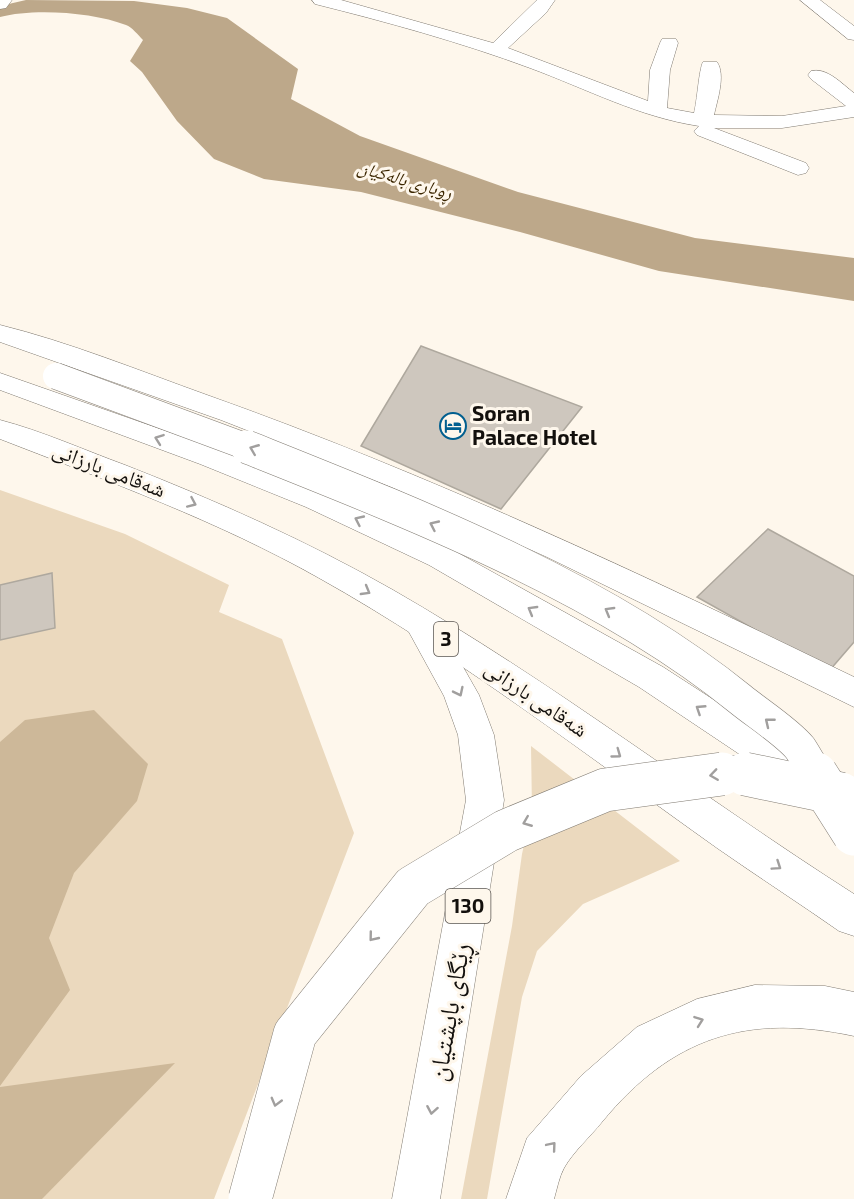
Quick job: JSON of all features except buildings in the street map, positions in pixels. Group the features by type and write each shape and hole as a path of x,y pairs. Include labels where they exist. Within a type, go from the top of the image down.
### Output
{"main road":[{"path":"0,4 3,0"},
{"path":"321,0 497,49 609,91 696,129 798,168"},
{"path":"497,49 540,9 546,0"},
{"path":"809,0 854,35"},
{"path":"830,16 854,12"},
{"path":"667,115 660,70 669,43"},
{"path":"703,121 710,84 710,66"},
{"path":"818,75 854,103"},
{"path":"667,115 737,124 800,120 854,110"},
{"path":"0,333 150,382 457,503 628,581 854,693"},
{"path":"0,361 56,376 213,433 375,498 520,564 606,610 703,669 799,747 854,834"},
{"path":"0,381 210,457 317,500 440,557 651,677 854,810"},
{"name":"شەقامی بارزانی","path":"0,429 169,493 257,532 329,569 421,623 569,720 733,837 854,918"},
{"name":"ڕێگای باپشتیان","path":"416,1199 485,800 473,725 462,695 421,623"},
{"path":"738,734 787,758 854,784"},
{"path":"250,1199 295,1034 413,887 506,831 606,790 736,772 854,797"},
{"path":"530,1199 544,1155 597,1092 653,1043 697,1021 755,1006 825,1008 854,1014"}],"shaded area":[{"path":"0,490 125,534 229,585 219,612 282,639 354,833 214,1199 0,1199"},
{"path":"94,710 148,764 137,801 74,873 49,938 70,990 0,1086 0,742 25,720"},
{"path":"531,746 680,861 583,904 537,951 522,997 487,1199 461,1199 512,926 522,854 532,810"},
{"path":"175,1063 42,1199 0,1199 0,1087"}],"water":[{"name":"ڕوباری بالەکیان","path":"26,0 134,1 187,8 227,18 298,69 291,99 360,136 518,192 695,238 854,258 854,301 659,271 520,232 361,192 264,179 214,159 177,121 142,72 130,61 143,40 130,27 80,14 46,12 0,17 0,6"}],"place":[{"name":"Soran Palace Hotel","path":"453,426"}]}
